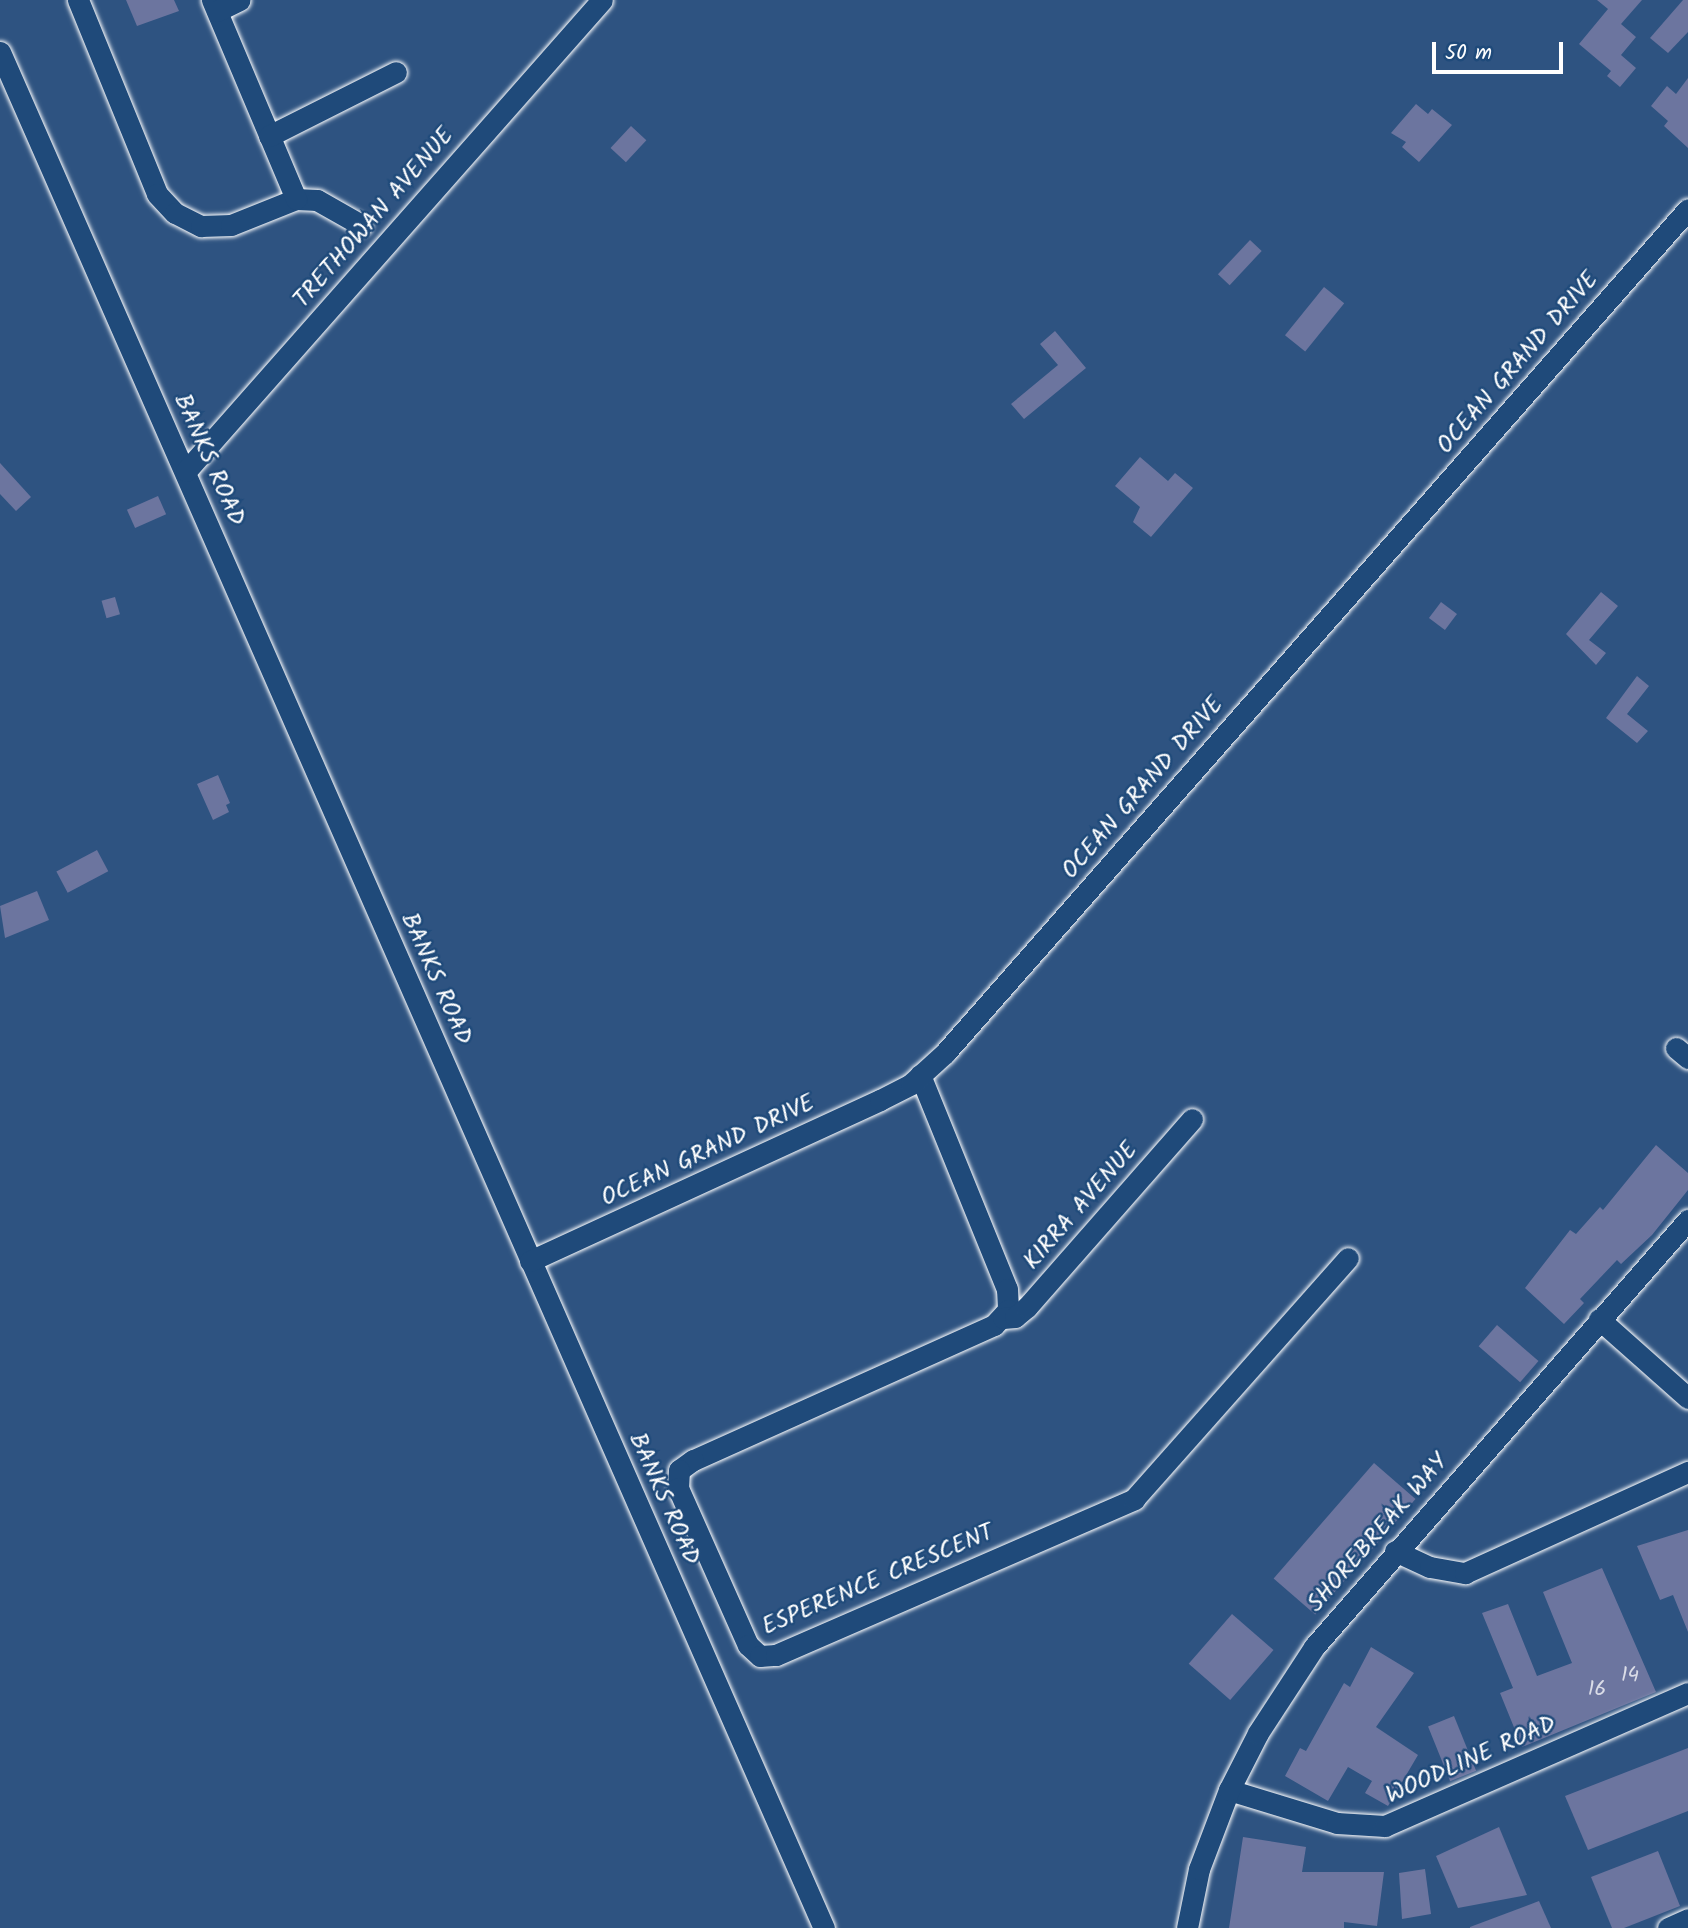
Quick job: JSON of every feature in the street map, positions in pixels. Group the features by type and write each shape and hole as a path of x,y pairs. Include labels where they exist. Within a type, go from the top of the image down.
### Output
{"street":[{"path":"78,0 157,194 175,213 201,226 231,225 296,199 317,200 361,225"},
{"path":"240,0 214,6 296,199"},
{"name":"TRETHOWAN AVENUE","path":"186,471 602,0"},
{"name":"BANKS ROAD","path":"0,52 824,1928"},
{"path":"269,136 396,72"},
{"name":"OCEAN GRAND DRIVE","path":"530,1261 880,1100 920,1075 945,1053 1688,209"},
{"path":"920,1075 1007,1289 1010,1303 1003,1318"},
{"name":"KIRRA AVENUE","path":"1003,1318 1015,1317 1027,1307 1192,1119"},
{"name":"SHOREBREAK WAY","path":"1187,1928 1199,1869 1229,1790 1258,1733 1314,1647 1395,1551 1688,1220"},
{"name":"ESPERENCE CRESCENT","path":"1003,1318 693,1460 679,1471 678,1488 754,1653 776,1654 1134,1499 1348,1258"},
{"path":"1600,1320 1688,1398"},
{"path":"1395,1551 1430,1567 1465,1573 1688,1472"},
{"name":"WOODLINE ROAD","path":"1229,1790 1337,1824 1385,1826 1688,1693"},
{"path":"1668,1928 1688,1919"}],"building":[{"path":"126,0 174,0 179,11 137,26"},
{"path":"1597,0 1642,0 1621,24 1636,37 1621,55 1636,68 1620,87 1607,76 1611,71 1579,44 1608,9"},
{"path":"1683,0 1688,0 1688,32 1668,53 1650,38"},
{"path":"1688,78 1688,148 1664,126 1668,121 1651,106 1667,86 1676,94"},
{"path":"1416,104 1428,114 1432,109 1452,125 1419,162 1402,147 1406,142 1391,133"},
{"path":"631,126 646,140 626,162 611,148"},
{"path":"1250,240 1262,251 1230,285 1218,274"},
{"path":"1324,287 1344,303 1305,352 1285,335"},
{"path":"1055,331 1086,368 1024,419 1011,404 1058,365 1040,344"},
{"path":"1140,457 1168,481 1175,473 1193,488 1151,537 1133,522 1140,507 1115,486"},
{"path":"0,463 31,497 16,511 0,494"},
{"path":"158,496 166,514 135,528 127,510"},
{"path":"1601,592 1618,606 1589,640 1606,653 1596,665 1566,634"},
{"path":"115,597 120,614 107,618 102,601"},
{"path":"1441,602 1457,614 1445,630 1429,618"},
{"path":"1637,676 1649,686 1627,714 1648,731 1637,743 1606,718"},
{"path":"218,775 230,803 226,805 229,812 213,820 197,784"},
{"path":"97,850 108,871 68,893 56,872"},
{"path":"37,891 49,920 5,938 0,906"},
{"path":"1656,1145 1688,1173 1688,1190 1652,1235 1621,1264 1617,1260 1580,1299 1584,1303 1564,1324 1525,1288 1570,1230 1576,1234 1600,1207 1603,1210"},
{"path":"1497,1325 1539,1361 1520,1382 1479,1346"},
{"path":"1374,1463 1416,1499 1315,1615 1274,1578"},
{"path":"1688,1530 1688,1632 1673,1595 1660,1600 1637,1546"},
{"path":"1602,1568 1656,1692 1522,1747 1500,1693 1513,1688 1482,1613 1508,1604 1537,1676 1572,1663 1543,1592"},
{"path":"1232,1614 1274,1650 1230,1700 1189,1664"},
{"path":"1371,1647 1414,1673 1376,1727 1418,1755 1388,1806 1365,1793 1372,1781 1348,1767 1328,1801 1285,1776 1300,1748 1306,1751 1344,1683 1350,1687"},
{"path":"1454,1716 1476,1771 1450,1781 1428,1726"},
{"path":"1688,1748 1688,1811 1588,1850 1565,1796"},
{"path":"1499,1827 1527,1895 1458,1908 1436,1856"},
{"path":"1243,1837 1306,1847 1302,1872 1384,1872 1377,1926 1344,1922 1344,1928 1229,1928"},
{"path":"1658,1851 1680,1906 1624,1928 1612,1928 1591,1877"},
{"path":"1425,1869 1431,1914 1402,1919 1399,1873"},
{"path":"1539,1901 1551,1928 1470,1928 1470,1927"}]}
